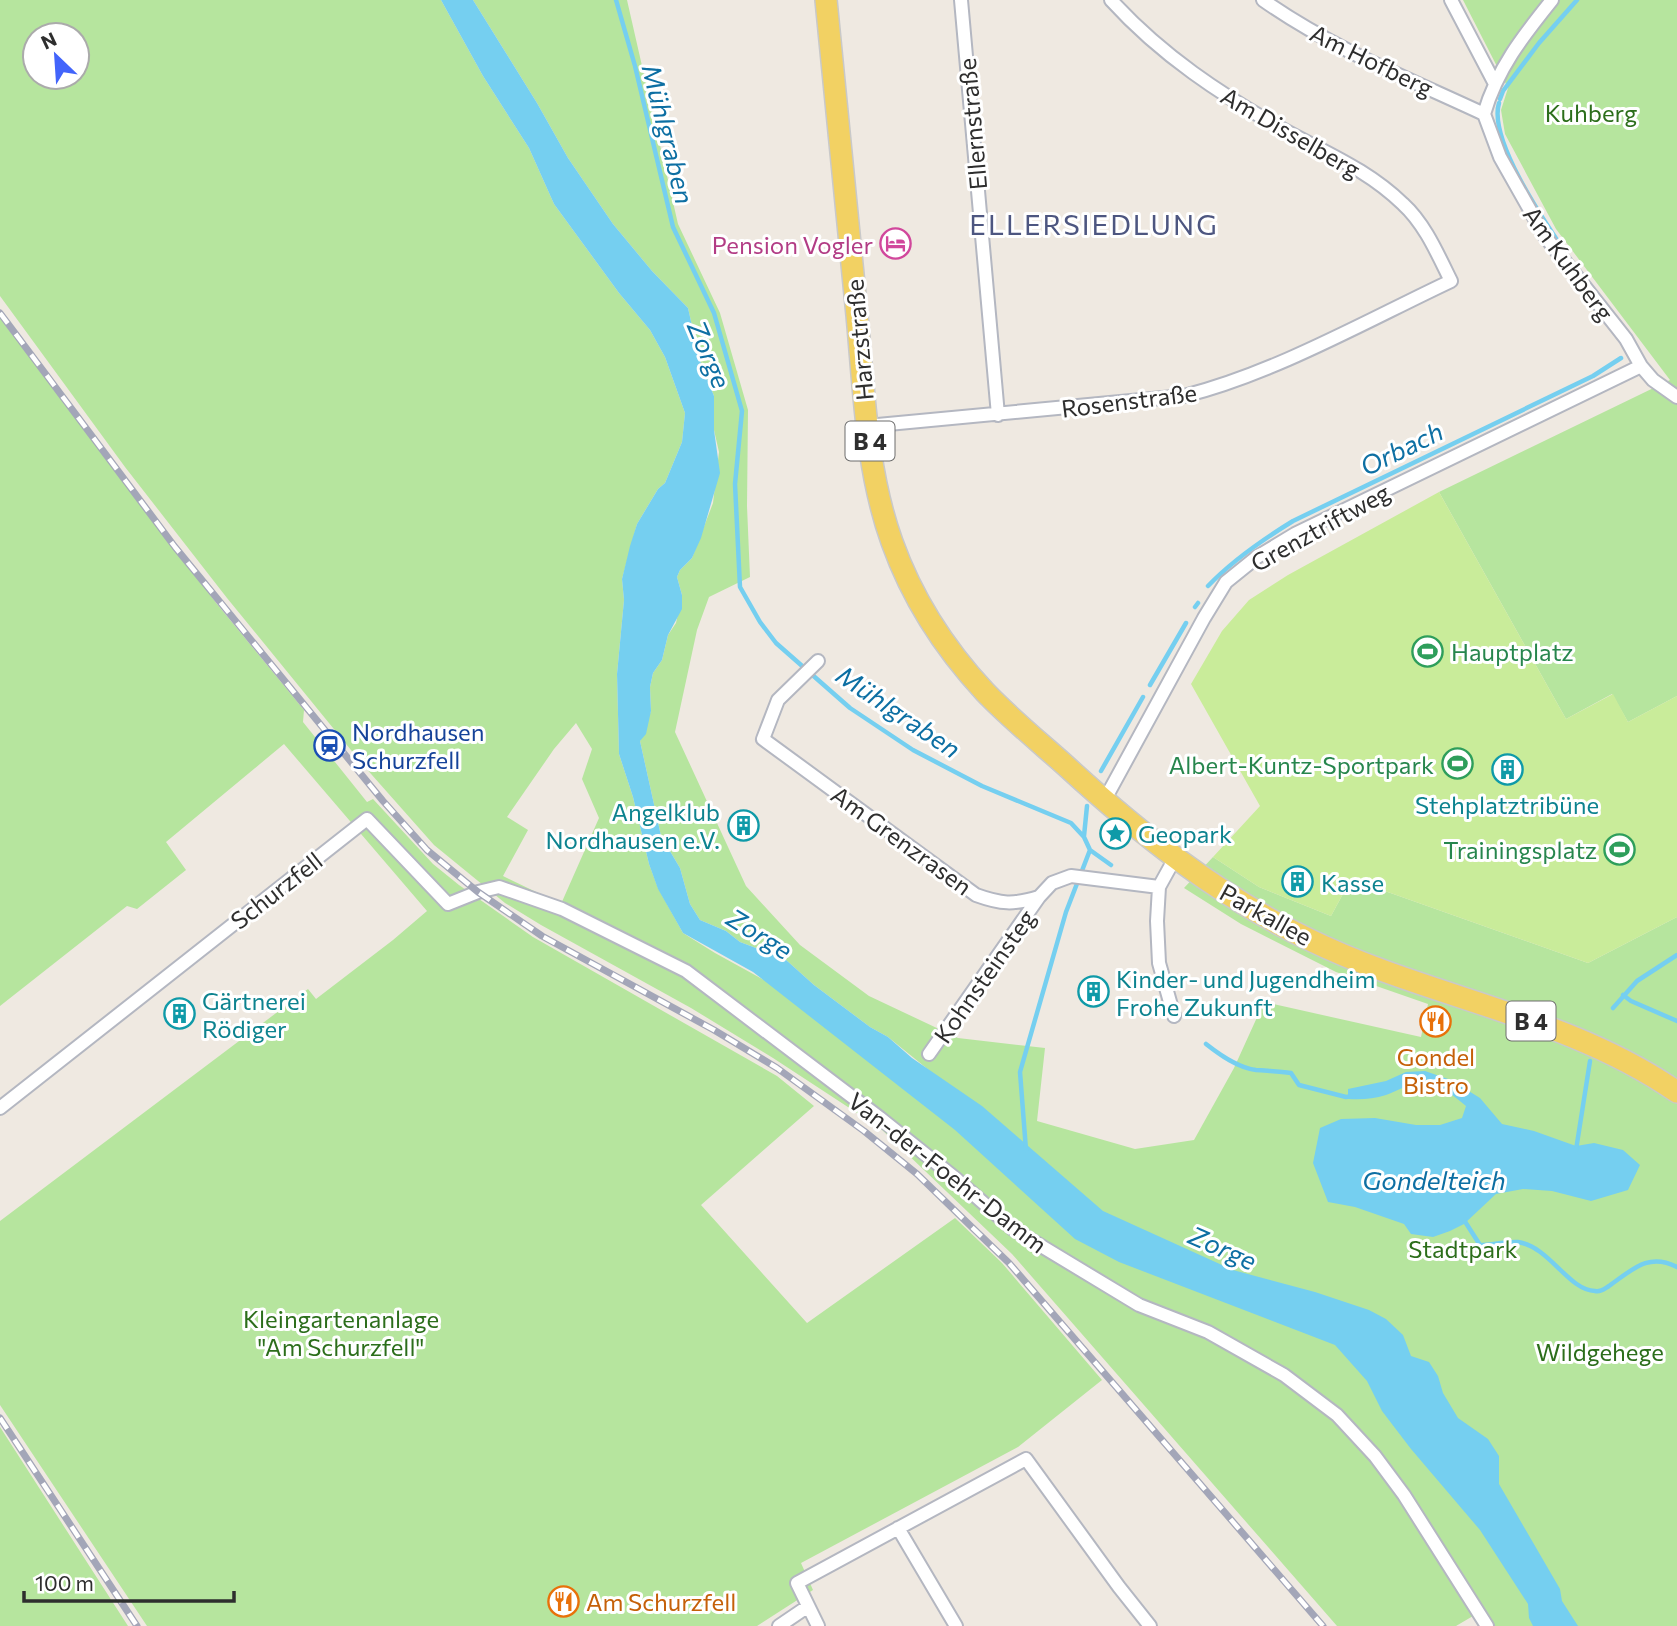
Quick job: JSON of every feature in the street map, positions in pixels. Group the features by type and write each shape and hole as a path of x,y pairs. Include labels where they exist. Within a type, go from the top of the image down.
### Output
{"main road":[{"name":"Harzstraße","path":"826,0 867,426 879,501 909,582 927,614 963,666 988,695 1104,801 1175,858"},
{"name":"Parkallee","path":"1175,858 1249,908 1312,941 1377,968 1594,1043 1677,1092"}],"street":[{"name":"Ellernstraße","path":"961,0 998,415"},
{"name":"Am Disselberg","path":"1111,0 1156,44 1190,72 1286,131 1361,170 1384,187 1405,206 1422,228 1451,281"},
{"name":"Am Hofberg","path":"1263,0 1341,47 1484,114"},
{"path":"1451,0 1494,82"},
{"path":"1484,114 1494,82 1514,47 1552,0"},
{"name":"Am Kuhberg","path":"1484,114 1500,157 1544,235 1626,339 1641,366 1653,380 1677,397"},
{"name":"Rosenstraße","path":"867,426 1184,396 1255,374 1451,281"},
{"name":"Grenztriftweg","path":"1104,801 1226,582 1256,556 1295,534 1641,366"},
{"name":"Am Grenzrasen","path":"811,669 778,700 763,739 976,895 998,903 1018,903 1039,897 1052,883 1071,876 1158,887"},
{"name":"Schurzfell","path":"0,1108 367,819 448,904 499,887 562,909"},
{"path":"1174,1016 1159,963 1157,940 1158,887 1175,858"},
{"name":"Kohnsteinsteg","path":"929,1054 1039,897"},
{"name":"Van-der-Foehr-Damm","path":"562,909 686,971 891,1127 1013,1229 1139,1305 1208,1332 1295,1383 1337,1415 1375,1456 1487,1626"},
{"path":"818,1626 797,1583 1026,1458 1150,1626"},
{"path":"898,1528 957,1626"},
{"path":"779,1626 807,1607"}],"green space":[{"path":"0,0 441,0 483,76 529,148 554,204 619,293 650,330 665,357 685,413 682,442 665,483 658,489 637,524 622,579 624,600 617,674 619,754 658,888 683,933 930,1071 888,1037 870,1027 814,985 785,959 740,942 726,931 700,920 690,904 680,868 661,836 640,741 651,711 650,687 653,673 662,660 668,635 676,623 682,595 677,577 692,558 713,503 719,452 714,430 714,396 700,361 688,308 652,271 613,224 568,158 473,0 627,0 678,224 720,313 748,410 747,506 750,577 709,597 697,630 675,732 746,886 800,945 869,996 958,1038 1045,1048 1037,1121 1135,1149 1194,1140 1234,1068 1264,1002 1421,1037 1428,1004 1336,972 1241,924 1184,888 1213,857 1259,887 1331,916 1351,879 1588,963 1677,917 1677,1626 1479,1626 1473,1616 1456,1626 1337,1626 1012,1254 880,1128 691,1008 505,903 434,845 364,766 227,598 125,467 0,296","holes":["576,723 592,749 582,779 599,818 561,904 503,876 528,830 507,817 554,749"]},
{"name":"Kuhberg","path":"1463,0 1677,0 1677,696 1628,722 1612,694 1566,719 1439,492 1670,380 1556,229 1505,134 1501,110 1508,88"},
{"name":"Kleingartenanlage \"Am Schurzfell\"","path":"0,318 217,604 304,710 303,722 367,802 373,799 433,864 533,937 777,1076 814,1106 701,1205 807,1323 955,1218 1002,1263 1102,1380 1018,1447 801,1563 813,1590 757,1626 147,1626 0,1405 0,1221 308,989 316,999 427,911 284,744 166,842 186,870 137,909 127,906 0,1006"},
{"name":"Albert-Kuntz-Sportpark","path":"1439,492 1566,719 1613,694 1628,722 1677,696 1677,917 1588,963 1351,879 1331,916 1259,887 1213,857 1260,806 1191,684 1222,631 1249,600 1288,575"},
{"path":"0,1427 128,1626 0,1626"}],"water":[{"path":"441,0 473,0 568,158 613,224 652,271 688,308 700,361 714,396 714,430 720,473 701,538 692,558 677,577 682,595 682,609 668,635 662,660 653,673 650,687 651,711 646,734 640,741 661,836 680,868 690,904 700,920 726,931 740,942 785,959 814,985 870,1027 888,1037 912,1058 982,1106 1103,1211 1233,1270 1315,1292 1369,1310 1386,1319 1403,1335 1411,1356 1429,1362 1458,1418 1488,1439 1499,1456 1499,1484 1560,1589 1562,1601 1578,1626 1533,1626 1529,1618 1528,1604 1480,1530 1411,1449 1382,1411 1367,1381 1335,1345 1119,1262 1075,1239 955,1130 753,972 683,933 658,889 649,864 633,797 619,754 617,674 624,600 622,579 630,546 637,524 658,489 665,483 682,442 685,413 665,357 650,330 619,293 554,204 529,148 483,76"},
{"name":"Gondelteich","path":"1425,1071 1451,1080 1480,1098 1502,1124 1534,1131 1576,1146 1594,1143 1623,1150 1640,1165 1628,1190 1591,1201 1552,1191 1523,1189 1496,1194 1464,1224 1433,1237 1411,1234 1404,1224 1355,1207 1328,1202 1313,1163 1320,1128 1341,1119 1375,1118 1416,1125 1440,1125 1462,1118 1466,1106 1443,1089 1422,1082 1386,1095 1348,1099 1348,1089 1386,1081 1406,1072"}],"waterway":[{"name":"Mühlgraben","path":"616,0 635,66 673,227 714,313 742,411 735,484 740,587 760,622 776,643 850,708 913,750 982,786 1071,823 1084,837 1090,850 1066,912 1020,1072 1026,1150"},
{"name":"Orbach","path":"1500,99 1503,91 1539,43 1577,0"},
{"name":"Orbach","path":"1499,103 1498,118 1510,158 1532,201 1565,252"},
{"name":"Orbach","path":"1208,586 1248,551 1293,521 1593,376 1621,358"},
{"name":"Orbach","path":"1195,607 1198,603"},
{"name":"Orbach","path":"1150,685 1186,623"},
{"name":"Orbach","path":"1101,771 1143,697"},
{"name":"Orbach","path":"1084,836 1087,806"},
{"path":"1090,850 1111,865"},
{"path":"1613,1008 1637,981 1677,955"},
{"path":"1623,995 1677,1021"},
{"path":"1206,1044 1243,1067 1291,1073 1299,1085 1346,1097 1354,1096"},
{"path":"1576,1150 1590,1061"},
{"path":"1464,1220 1480,1245 1518,1242 1529,1246 1585,1289 1604,1289 1633,1269 1649,1262 1657,1261 1677,1267"}],"railway":[{"path":"0,313 175,547 383,801 427,850 478,892 542,936 714,1030 777,1068 864,1131 917,1174 1009,1263 1323,1626"},
{"path":"0,1418 137,1626"}],"place":[{"name":"Pension Vogler","path":"896,244"},
{"name":"Hauptplatz","path":"1428,651"},
{"name":"Nordhausen Schurzfell","path":"329,745"},
{"name":"Albert-Kuntz-Sportpark","path":"1457,764"},
{"name":"Stehplatztribüne","path":"1507,770"},
{"name":"Angelklub Nordhausen e.V.","path":"743,825"},
{"name":"Geopark","path":"1115,833"},
{"name":"Trainingsplatz","path":"1620,849"},
{"name":"Kasse","path":"1298,882"},
{"name":"Kinder- und Jugendheim Frohe Zukunft","path":"1093,992"},
{"name":"Gärtnerei Rödiger","path":"179,1014"},
{"name":"Gondel Bistro","path":"1436,1022"},
{"name":"Am Schurzfell","path":"563,1601"}],"district":[{"name":"ELLERSIEDLUNG","path":"1094,224"}],"water label":[{"name":"Zorge","path":"710,354"},
{"name":"Zorge","path":"760,933"},
{"name":"Zorge","path":"1223,1247"}],"park label":[{"name":"Stadtpark","path":"1463,1248"},
{"name":"Wildgehege","path":"1600,1351"}]}
